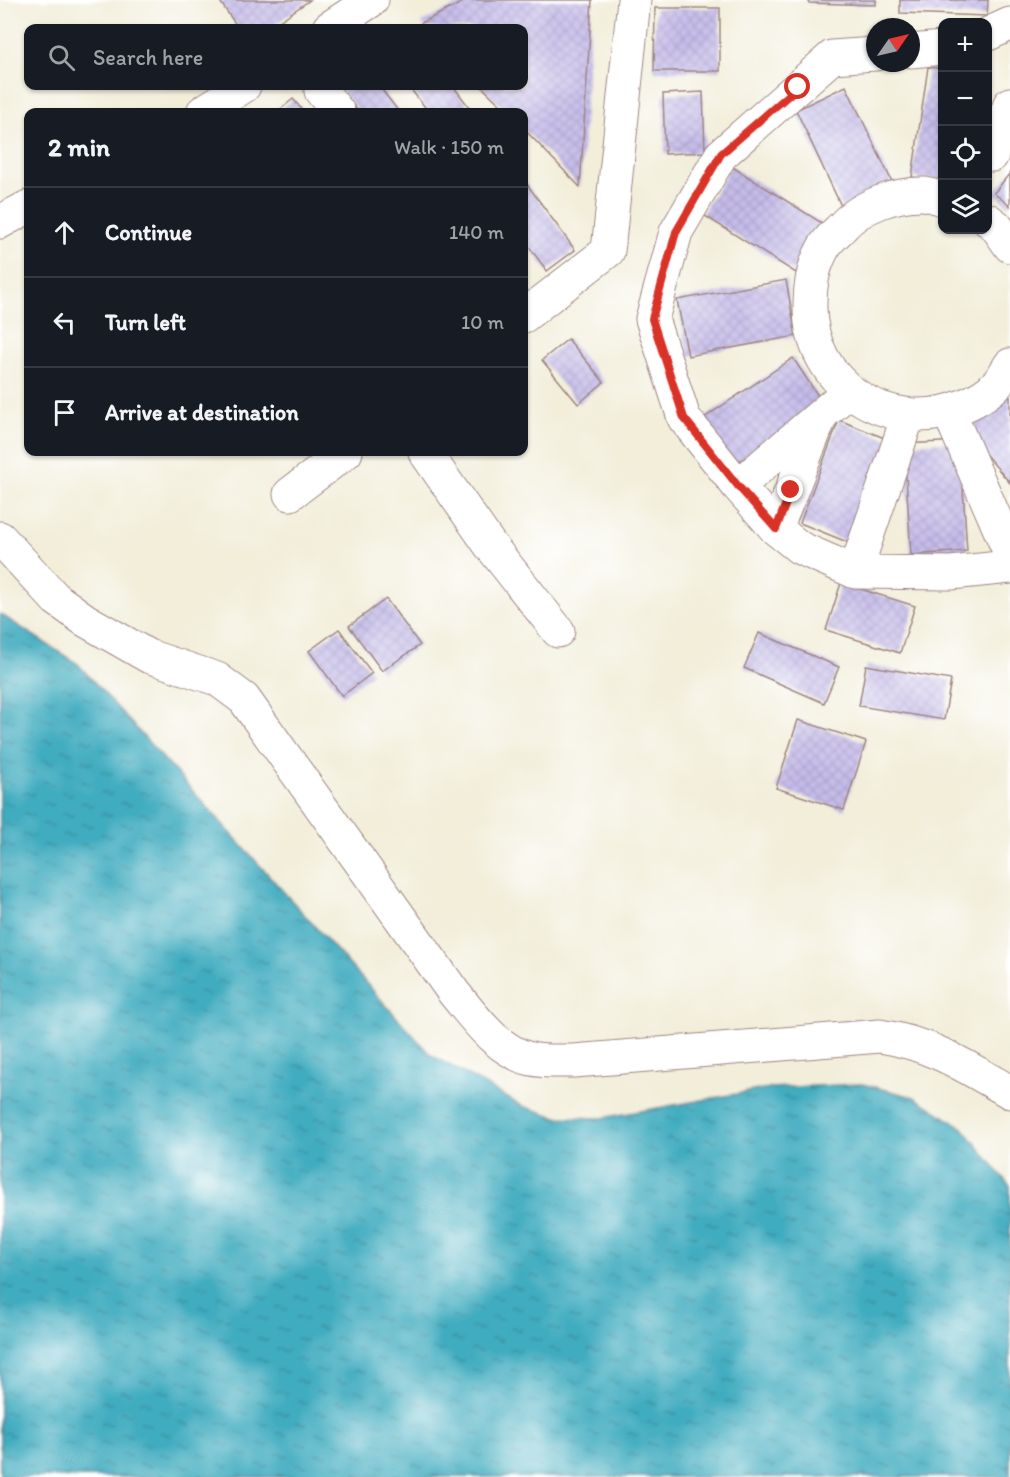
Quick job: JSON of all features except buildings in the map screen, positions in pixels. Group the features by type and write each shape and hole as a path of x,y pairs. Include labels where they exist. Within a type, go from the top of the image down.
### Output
{"street":[{"path":"335,24 372,0"},
{"path":"528,313 608,251 634,0"},
{"path":"992,32 1010,24"},
{"path":"920,50 938,48"},
{"path":"992,49 1010,51"},
{"path":"866,55 832,57 721,154 676,232 652,319 684,418 738,486 776,529 800,548 855,572 951,573 1010,567"},
{"path":"209,108 238,90"},
{"path":"996,150 1010,104"},
{"path":"938,198 925,194 886,199 850,217 824,247 810,284 809,324 823,361 849,391 877,408 908,416 928,416 949,412 975,401 1006,381"},
{"path":"0,222 24,209"},
{"path":"992,223 1010,246"},
{"path":"738,486 849,391"},
{"path":"949,412 1010,553"},
{"path":"776,529 821,413"},
{"path":"855,572 908,416"},
{"path":"290,495 341,456"},
{"path":"428,456 490,544 558,631"},
{"path":"0,538 56,598 85,620 148,656 217,679 244,699 454,993 485,1030 510,1052 532,1060 573,1061 880,1036 906,1040 950,1056 1010,1092"}],"water":[{"path":"0,614 78,664 431,1055 522,1106 557,1117 602,1118 770,1088 862,1084 914,1097 963,1128 1010,1186 1010,1477 0,1477"}],"route":[{"path":"791,490 776,529 738,486 684,418 652,319 676,232 721,154 798,87"}]}
